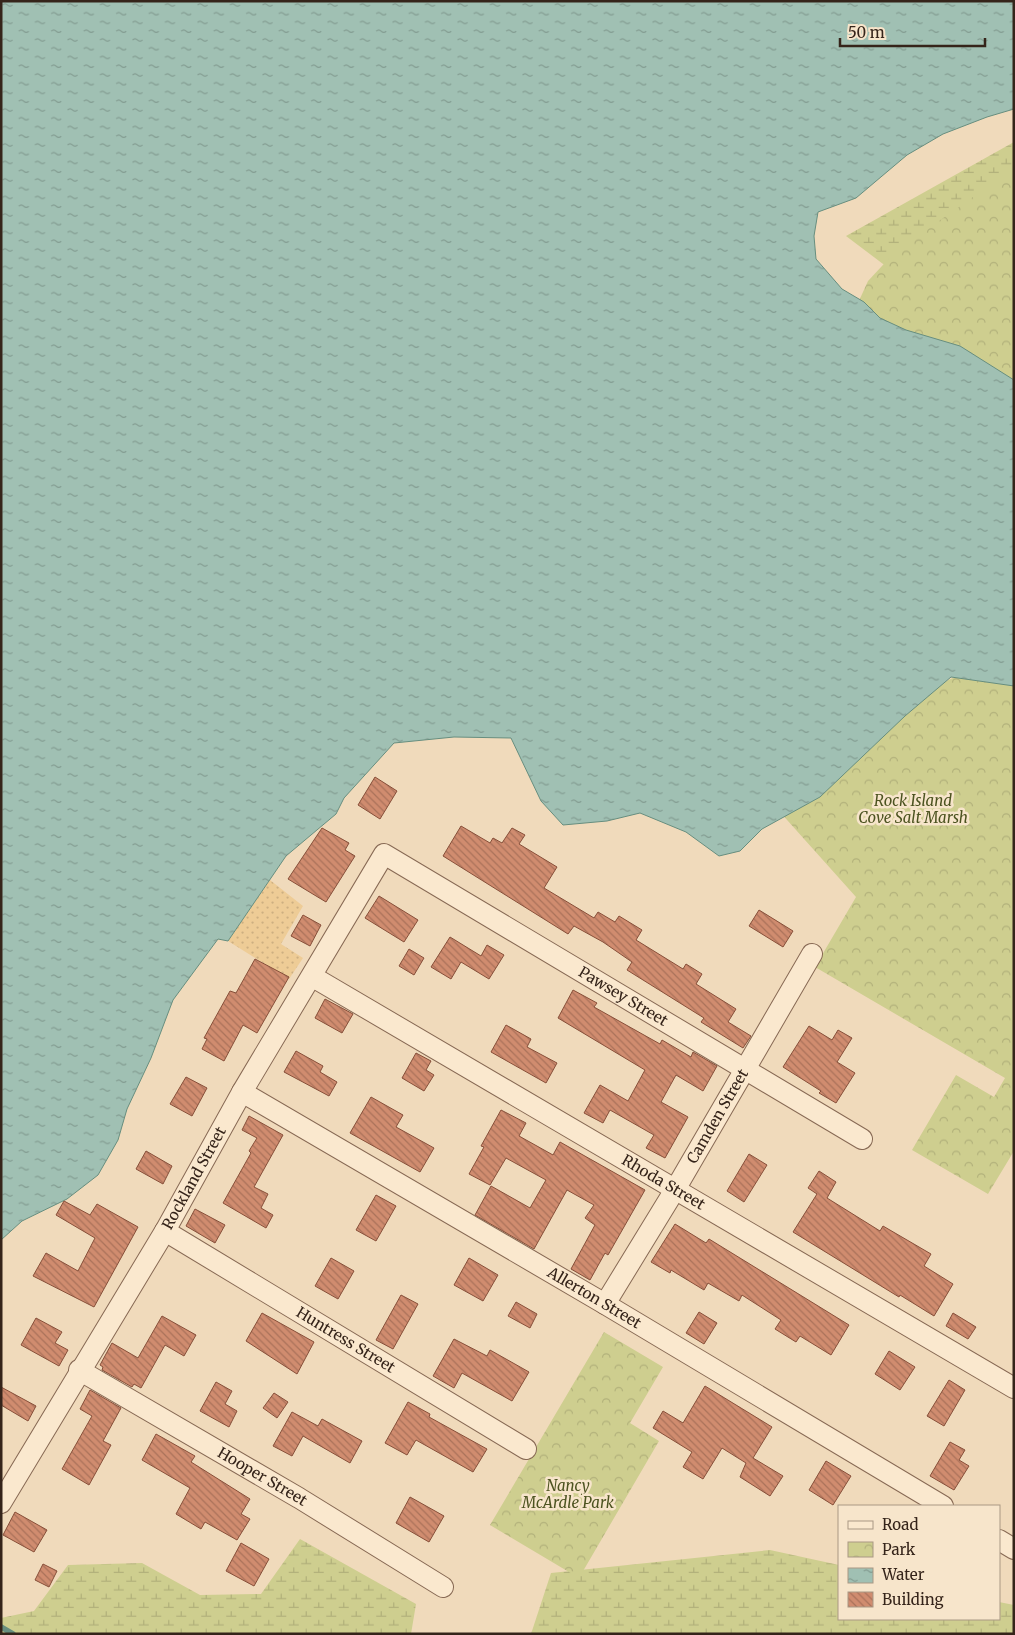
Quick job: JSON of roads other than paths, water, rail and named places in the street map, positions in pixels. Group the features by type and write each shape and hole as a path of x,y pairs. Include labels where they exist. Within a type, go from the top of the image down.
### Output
{"street":[{"name":"Rockland Street","path":"1,1502 79,1370 165,1231 242,1092 313,977 384,854"},
{"name":"Pawsey Street","path":"384,854 862,1139"},
{"name":"Camden Street","path":"606,1304 746,1070 812,954"},
{"name":"Rhoda Street","path":"313,977 676,1188 1014,1388"},
{"name":"Allerton Street","path":"242,1092 606,1304 941,1505"},
{"name":"Huntress Street","path":"165,1231 526,1449"},
{"name":"Hooper Street","path":"79,1370 299,1498 443,1587"},
{"path":"1000,1541 1014,1549"}],"water":[{"path":"1,1 1014,1 1014,109 943,134 907,155 856,198 818,212 814,236 816,259 842,289 864,302 880,318 906,330 960,346 1014,380 1014,686 951,677 905,716 820,797 762,829 740,851 719,856 686,832 640,813 607,821 563,825 541,801 511,738 454,737 394,743 344,798 336,814 286,856 228,941 218,939 173,1000 151,1058 127,1109 118,1140 98,1175 67,1199 22,1221 1,1240"}],"waterway":[{"path":"1,1627 13,1634"}],"park label":[{"name":"Rock Island Cove Salt Marsh","path":"913,810"},
{"name":"Nancy McArdle Park","path":"568,1494"}]}
